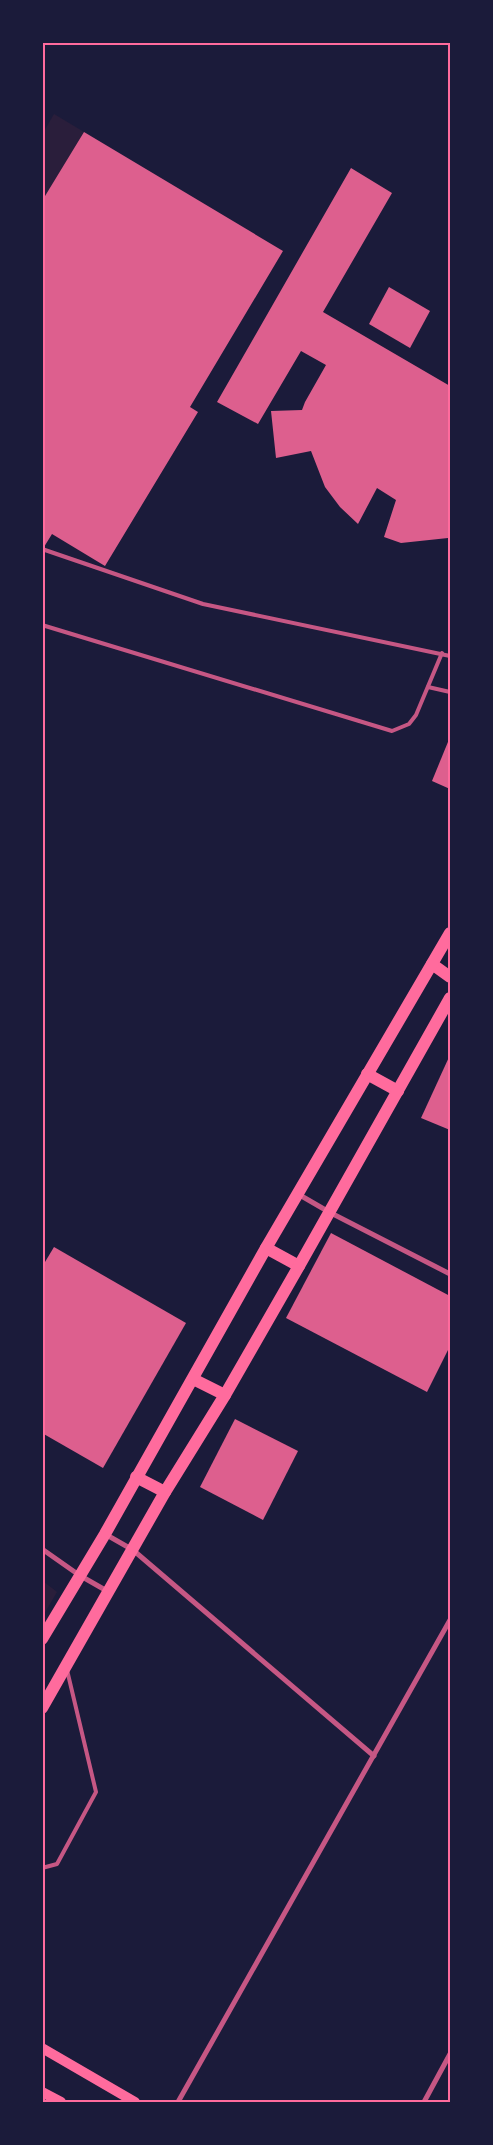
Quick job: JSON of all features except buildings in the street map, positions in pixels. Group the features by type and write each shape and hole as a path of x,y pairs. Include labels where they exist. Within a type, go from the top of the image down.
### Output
{"main road":[{"path":"42,1639 105,1534 266,1248 450,933"},
{"path":"432,964 450,977"},
{"path":"42,1708 110,1592 165,1492 225,1395 450,998"},
{"path":"367,1074 398,1091"},
{"path":"266,1248 299,1266"},
{"path":"193,1379 225,1395"},
{"path":"136,1477 165,1492"},
{"path":"42,2048 135,2102"},
{"path":"42,2092 61,2102"}],"street":[{"path":"297,1194 450,1274"},
{"path":"105,1534 133,1550 374,1756"},
{"path":"42,1549 79,1575 110,1592"},
{"path":"178,2102 450,1620"},
{"path":"424,2102 450,2054"}],"lane":[{"path":"42,549 203,604 450,656"},
{"path":"42,625 392,731 409,724 416,715 442,654"},
{"path":"428,687 450,692"},
{"path":"42,1868 57,1864 96,1792 67,1667"}],"shaded area":[{"path":"54,114 84,132 43,201 43,133"},
{"path":"43,1581 57,1592 43,1616"}]}
